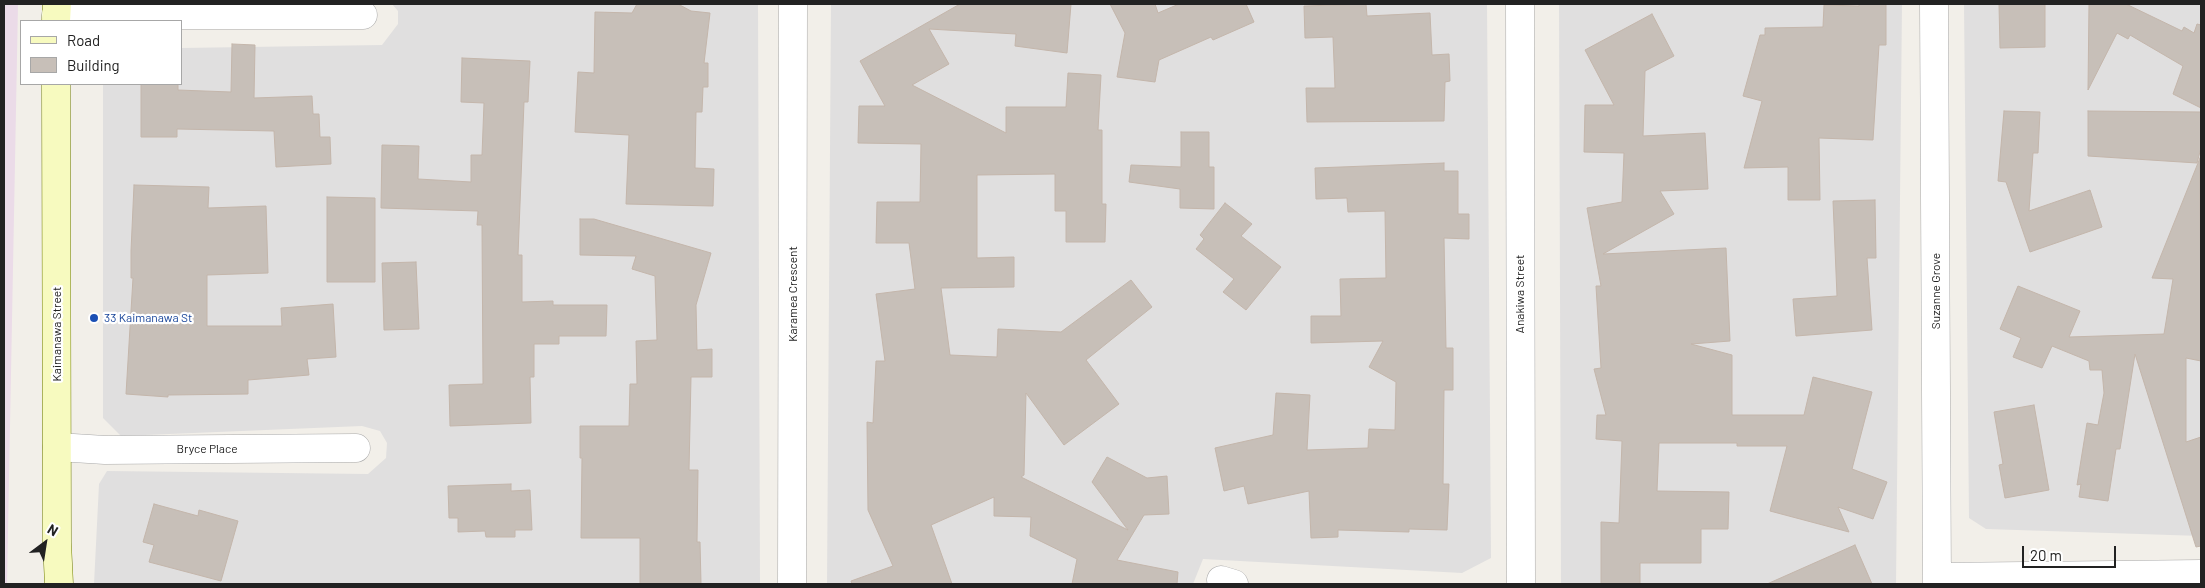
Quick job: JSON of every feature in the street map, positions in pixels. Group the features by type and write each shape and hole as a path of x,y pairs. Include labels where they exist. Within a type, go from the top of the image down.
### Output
{"street":[{"name":"Karamea Crescent","path":"792,584 793,4"},
{"name":"Anakiwa Street","path":"1520,4 1521,584"},
{"name":"Suzanne Grove","path":"1934,4 1938,581 2201,574"},
{"path":"56,13 363,14"},
{"name":"Kaimanawa Street","path":"56,85 57,543 59,584"},
{"name":"Bryce Place","path":"57,447 105,450 356,448"}],"shaded area":[{"path":"4,4 18,4 7,584 4,584"},
{"path":"392,4 758,4 760,584 94,584 99,484 107,471 368,474 386,458 387,443 380,431 362,426 121,436 103,418 103,85 182,85 182,48 382,45 398,24 398,11"},
{"path":"831,4 1487,4 1491,558 1462,573 1203,559 1193,584 827,584"},
{"path":"1559,4 1902,4 1896,584 1561,584"},
{"path":"1964,4 2201,4 2201,536 1986,529 1969,518"}],"building":[{"path":"637,4 678,4 691,11 710,13 704,63 708,63 708,87 703,87 702,112 696,112 695,168 714,169 713,206 626,204 629,135 575,132 578,72 594,73 595,12 632,13"},
{"path":"960,4 1071,4 1067,53 1015,46 1016,34 929,29 949,64 912,85 1006,133 1006,107 1066,107 1068,73 1101,75 1098,130 1102,130 1102,204 1106,204 1105,242 1066,242 1066,211 1055,211 1055,174 977,175 977,258 1014,257 1014,287 941,288 950,355 997,357 998,329 1061,332 1131,280 1152,307 1086,360 1119,404 1064,445 1026,393 1024,475 1021,477 1128,530 1092,482 1107,457 1147,478 1167,476 1169,514 1144,515 1117,560 1178,572 1177,584 1072,584 1077,559 1030,536 1031,517 994,516 994,497 931,525 952,584 852,584 851,581 893,566 868,510 867,422 873,423 876,361 885,361 876,294 915,289 909,243 876,243 877,202 920,202 921,144 858,143 859,106 885,106 860,61"},
{"path":"1110,4 1155,4 1158,13 1179,4 1246,4 1254,22 1213,40 1211,37 1159,60 1155,82 1117,77 1125,33"},
{"path":"1366,4 1367,16 1430,13 1432,55 1449,54 1450,81 1445,82 1444,121 1307,122 1306,88 1335,88 1333,37 1305,38 1304,6"},
{"path":"1859,4 1886,4 1886,45 1879,45 1873,140 1819,138 1820,200 1788,200 1788,167 1744,168 1762,101 1743,96 1760,35 1765,35 1765,28 1823,27 1824,5 1859,6"},
{"path":"1999,4 2045,4 2045,47 2000,48"},
{"path":"2089,4 2126,4 2182,31 2184,27 2194,33 2197,24 2201,25 2201,108 2173,94 2183,66 2130,35 2128,39 2117,33 2088,90"},
{"path":"1652,14 1674,56 1645,71 1643,136 1705,133 1708,189 1660,191 1674,214 1603,254 1726,248 1730,341 1691,344 1732,355 1732,415 1804,415 1813,377 1872,392 1852,469 1887,482 1873,519 1838,507 1849,532 1770,511 1787,446 1737,446 1737,443 1659,443 1657,491 1729,492 1728,529 1701,529 1701,563 1640,563 1640,584 1601,584 1601,522 1619,523 1622,441 1596,439 1597,415 1606,415 1594,369 1601,368 1596,286 1601,286 1587,208 1622,202 1624,153 1584,152 1585,105 1614,105 1585,50"},
{"path":"232,44 255,45 254,98 312,96 313,114 319,114 320,137 330,137 331,164 276,167 274,131 177,129 177,137 141,137 141,85 178,85 178,90 231,92"},
{"path":"462,58 530,61 528,102 524,102 518,255 522,255 522,302 553,301 553,305 607,305 606,336 559,336 559,344 534,344 534,377 530,377 531,423 450,426 449,385 483,384 482,225 477,225 478,211 381,208 382,145 419,146 418,179 471,182 471,155 482,155 484,103 461,102"},
{"path":"2004,111 2040,112 2038,153 2033,153 2029,211 2090,190 2102,227 2030,252 2006,182 1998,181"},
{"path":"2088,111 2201,112 2201,148 2197,163 2088,156"},
{"path":"1181,132 1209,132 1209,167 1214,167 1214,209 1180,208 1180,189 1129,182 1131,165 1181,167"},
{"path":"2200,158 2201,361 2186,358 2186,442 2201,437 2201,546 2196,547 2135,354 2120,449 2116,449 2108,501 2079,497 2081,484 2077,485 2087,423 2098,425 2104,393 2102,370 2090,370 2089,361 2052,346 2042,368 2013,357 2021,338 2000,329 2018,286 2080,311 2069,337 2164,334 2173,279 2152,278"},
{"path":"1444,163 1444,171 1458,171 1458,214 1469,214 1469,239 1444,238 1446,348 1453,348 1453,390 1444,390 1443,484 1449,484 1447,530 1409,529 1409,532 1338,530 1338,537 1311,538 1309,491 1248,504 1244,486 1224,491 1215,448 1273,435 1276,393 1310,395 1307,450 1368,448 1369,429 1395,430 1396,382 1369,367 1383,341 1311,343 1311,316 1341,316 1340,279 1386,278 1385,211 1348,212 1347,198 1316,199 1315,168"},
{"path":"134,185 209,187 208,208 266,206 268,273 207,275 207,326 282,326 281,308 333,304 336,357 307,359 309,375 248,380 248,394 168,395 168,397 126,394 133,278 131,278 131,251"},
{"path":"327,197 375,198 375,282 327,282"},
{"path":"1875,200 1876,258 1867,258 1872,330 1796,336 1793,299 1837,296 1833,201"},
{"path":"1225,203 1252,224 1241,236 1281,267 1246,310 1223,292 1234,279 1196,249 1204,239 1200,235"},
{"path":"580,219 594,219 711,253 696,305 697,350 712,349 712,377 691,377 689,470 698,470 697,542 700,542 701,584 640,584 640,538 581,538 582,458 580,458 580,426 629,426 630,384 637,384 636,341 657,340 655,276 632,269 636,256 580,255"},
{"path":"416,262 419,329 384,330 382,263"},
{"path":"2034,405 2049,490 2005,498 1999,465 2003,464 1994,412"},
{"path":"511,484 511,491 530,490 532,530 515,530 515,537 486,537 485,531 458,532 458,518 449,518 448,486"},
{"path":"154,504 198,516 199,510 238,521 221,581 149,562 154,545 143,542"},
{"path":"1855,545 1872,584 1767,584"}],"place":[{"name":"33 Kaimanawa St","path":"94,318"}]}
